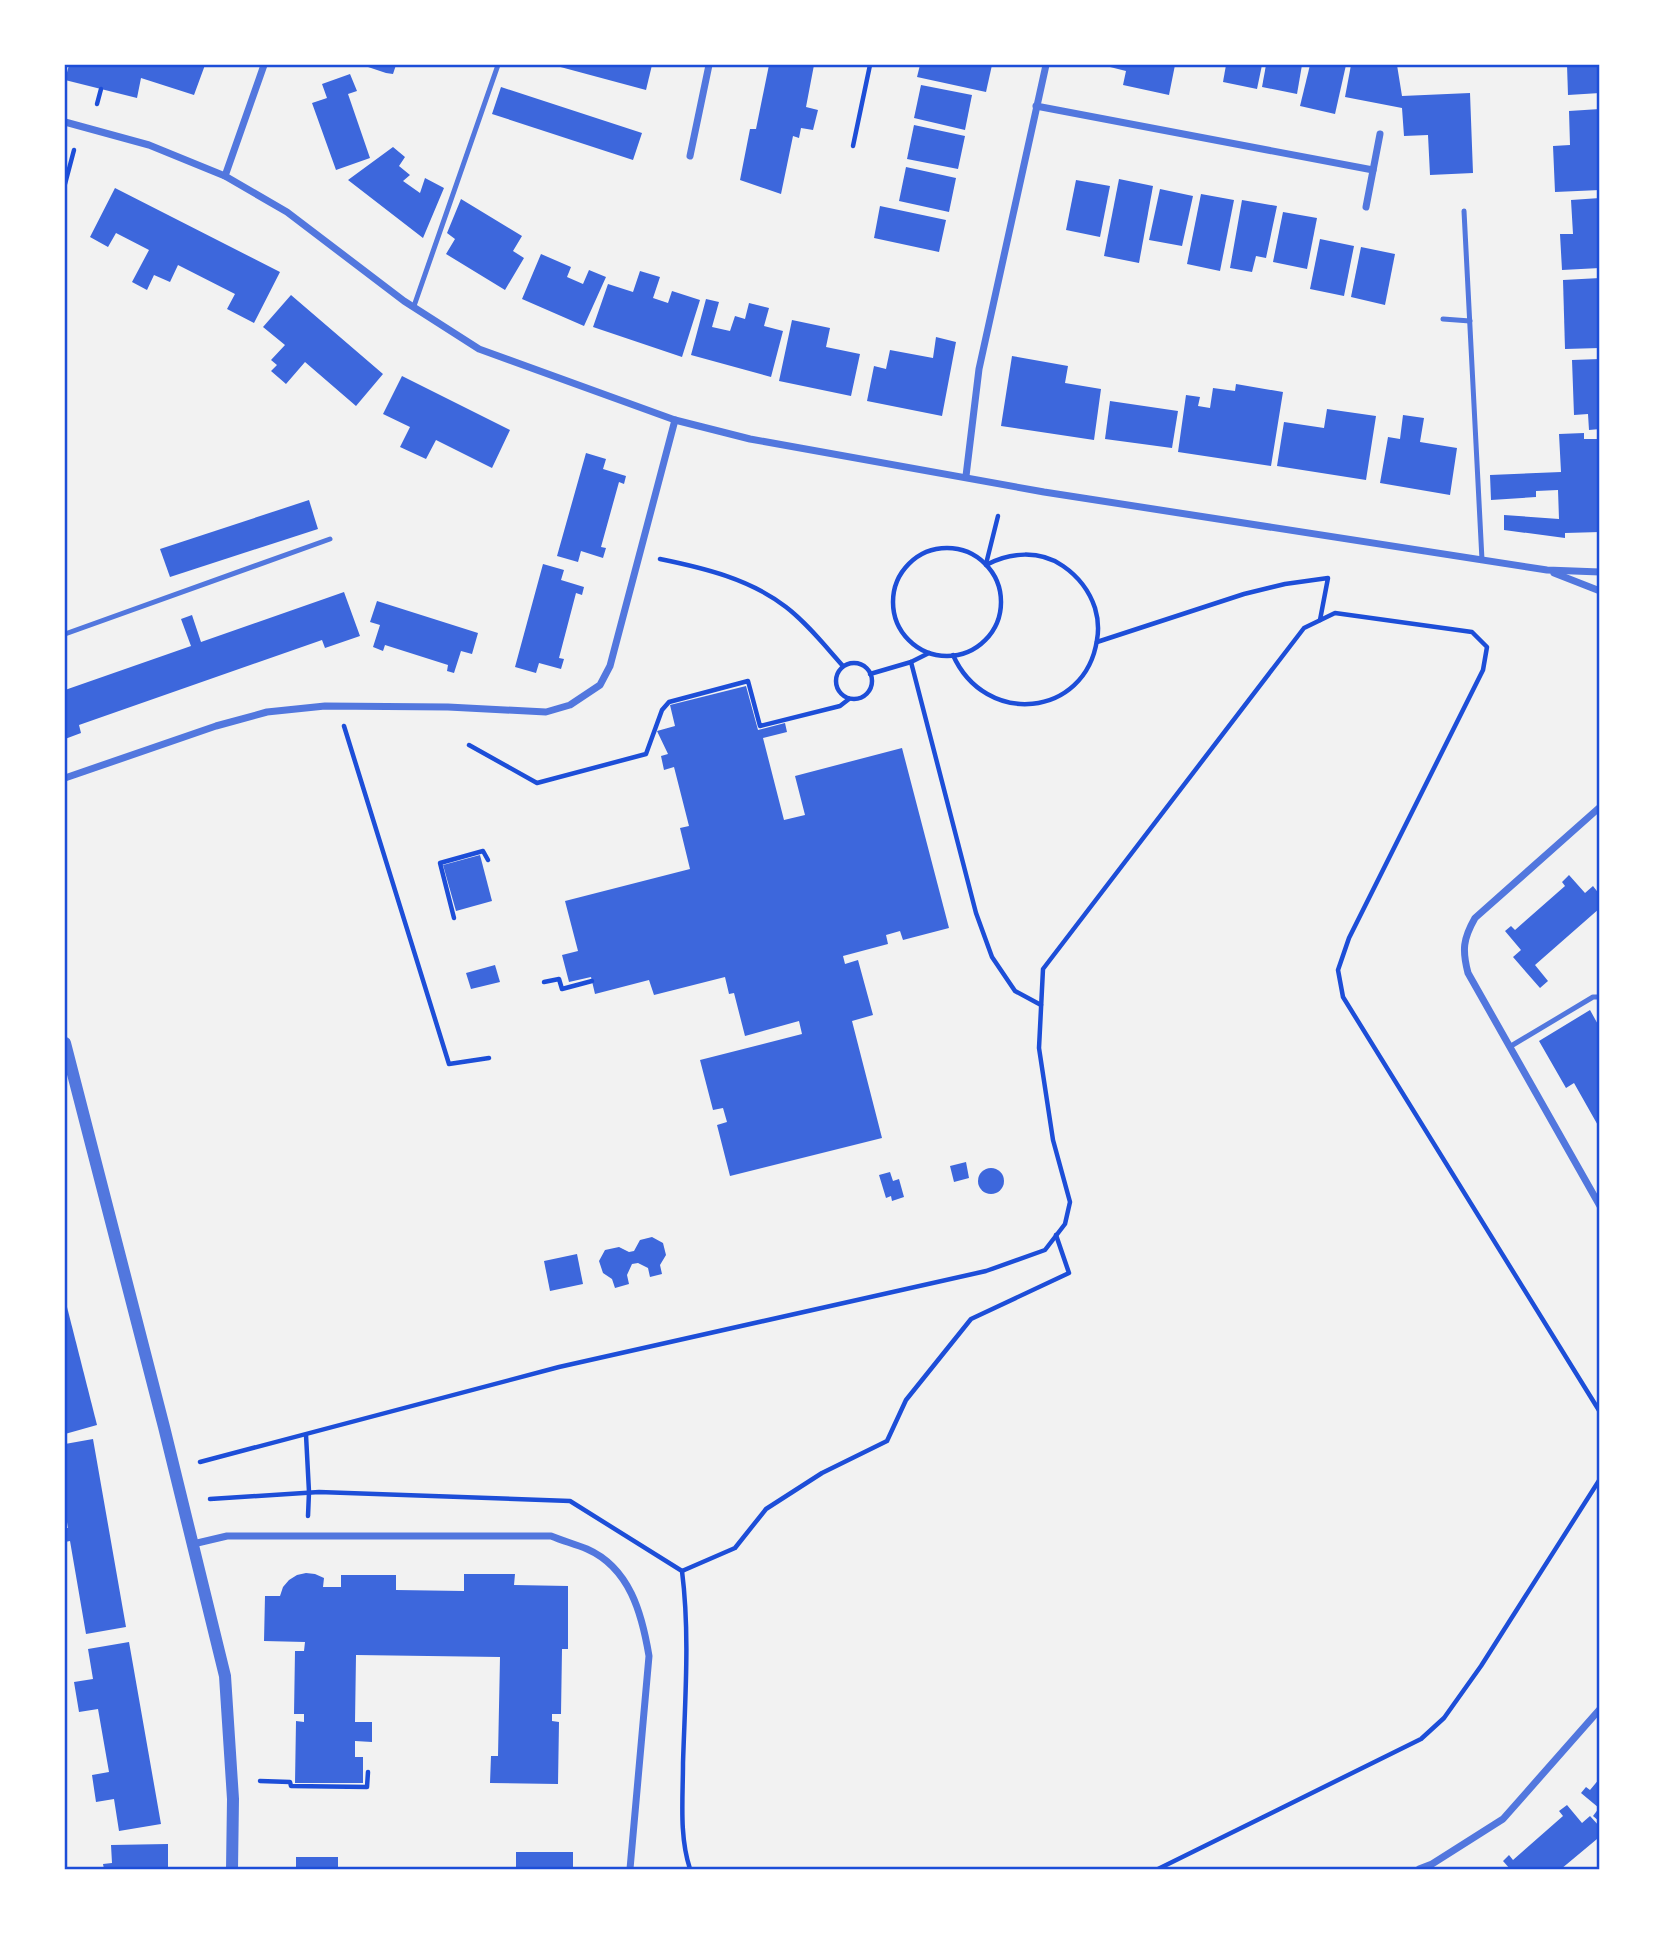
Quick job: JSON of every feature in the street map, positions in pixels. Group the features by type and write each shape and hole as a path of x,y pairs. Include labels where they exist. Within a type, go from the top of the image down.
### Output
{"street":[{"path":"225,176 264,65"},
{"path":"690,156 709,65"},
{"path":"966,476 979,369 1046,65"},
{"path":"1037,106 1373,170"},
{"path":"65,122 149,145 225,176 287,212 414,306 479,349 675,420 750,439 1044,492 1547,570 1600,572"},
{"path":"1366,207 1380,134"},
{"path":"65,778 216,726 267,712 325,706 448,707 546,712 570,705 600,685 610,666 675,420"},
{"path":"1547,570 1600,591"},
{"path":"1600,807 1475,918 1467,931 1464,945 1468,973 1600,1206"},
{"path":"65,1043 225,1676 233,1799 232,1869"},
{"path":"192,1545 227,1536 551,1536 589,1549 614,1567 633,1594 643,1622 649,1657 630,1869"},
{"path":"1419,1869 1432,1864 1503,1819 1600,1709"}],"lane":[{"path":"414,306 498,65"},
{"path":"1464,211 1482,560"},
{"path":"1443,320 1470,321"},
{"path":"65,634 330,539"},
{"path":"1511,1046 1600,996"}],"path":[{"path":"853,146 870,65"},
{"path":"97,104 101,89"},
{"path":"65,184 66,169 74,150"},
{"path":"986,565 998,516"},
{"path":"943,547 958,548 972,553 986,565 999,584 1002,598 1000,612 996,625 978,647 953,655 930,653 910,641 900,629 894,615 896,583 914,558 943,547"},
{"path":"953,655 959,669 984,693 1008,703 1034,704 1066,692 1089,666 1096,650 1097,616 1092,599 1072,572 1044,557 1027,554 1011,555 986,565"},
{"path":"660,559 700,567 758,589 799,618 843,666"},
{"path":"1097,642 1244,594 1285,584 1328,578 1320,620"},
{"path":"200,1462 559,1367 986,1271 1045,1250 1065,1224 1070,1202 1054,1140 1039,1048 1043,969 1304,628 1335,613 1472,632 1487,647 1483,670 1349,938 1338,970 1343,997 1600,1412"},
{"path":"870,674 911,663 930,653"},
{"path":"854,663 866,667 872,684 866,694 849,699 839,692 835,681 843,666 854,663"},
{"path":"911,663 976,913 992,957 1015,990 1041,1005"},
{"path":"469,745 537,783 646,754 662,710 673,700 748,681 760,726 840,706 849,699"},
{"path":"344,726 449,1064 489,1058"},
{"path":"454,918 440,863 483,851 488,860"},
{"path":"544,982 559,979 562,989 592,981"},
{"path":"682,1571 734,1548 766,1509 822,1473 887,1441 906,1400 971,1319 1069,1273 1056,1235"},
{"path":"306,1435 309,1492 307,1517"},
{"path":"1158,1869 1420,1739 1444,1718 1481,1666 1600,1479"},
{"path":"210,1499 309,1492 570,1501 682,1571"},
{"path":"682,1571 687,1608 682,1814 690,1869"},
{"path":"260,1781 290,1782 291,1786 367,1787 368,1772"}],"building":[{"path":"69,65 205,65 194,95 141,78 137,98 65,80"},
{"path":"362,65 396,65 393,74"},
{"path":"553,65 652,65 646,90"},
{"path":"769,65 814,65 806,107 818,110 813,130 801,128 799,138 793,136 781,194 740,180 750,129 756,129"},
{"path":"920,65 992,65 986,92 917,77"},
{"path":"1102,65 1175,65 1169,95 1123,85 1126,71"},
{"path":"1226,65 1262,65 1257,89 1223,82"},
{"path":"1266,65 1302,65 1297,94 1262,87"},
{"path":"1310,65 1346,65 1335,114 1300,106"},
{"path":"1351,65 1397,65 1402,96 1470,93 1473,173 1430,175 1428,135 1404,136 1402,108 1345,97"},
{"path":"1567,65 1600,65 1600,93 1568,95"},
{"path":"350,74 357,91 348,94 370,158 336,170 312,103 327,98 322,84"},
{"path":"921,85 972,95 965,130 914,118"},
{"path":"501,87 642,133 633,160 492,114"},
{"path":"1600,109 1600,190 1555,192 1553,146 1570,145 1569,111"},
{"path":"914,125 965,136 958,169 907,159"},
{"path":"393,147 405,157 399,166 410,175 403,181 420,193 425,178 444,188 423,238 348,180"},
{"path":"906,167 956,178 949,212 899,201"},
{"path":"1119,179 1153,186 1139,263 1104,256"},
{"path":"1076,180 1110,186 1100,237 1066,230"},
{"path":"115,188 280,272 254,323 227,309 235,294 178,265 170,282 154,275 147,290 132,282 149,250 116,233 108,247 90,237"},
{"path":"1160,189 1193,196 1182,246 1149,240"},
{"path":"1201,194 1234,200 1220,271 1187,264"},
{"path":"1600,198 1600,268 1562,270 1560,234 1573,234 1571,200"},
{"path":"461,199 522,236 513,251 524,258 505,290 446,254 455,239 447,233"},
{"path":"1242,200 1277,206 1266,258 1256,256 1252,272 1230,268"},
{"path":"880,206 946,220 939,252 874,238"},
{"path":"1283,212 1317,218 1307,269 1273,262"},
{"path":"1320,239 1354,246 1344,296 1310,289"},
{"path":"1361,247 1395,254 1385,305 1351,297"},
{"path":"541,254 571,267 567,277 583,284 589,270 606,277 584,326 522,299"},
{"path":"640,271 660,277 653,298 668,303 672,291 700,300 682,357 593,327 608,284 633,292"},
{"path":"1600,278 1600,348 1565,349 1563,280"},
{"path":"291,295 383,374 356,406 305,362 286,384 271,371 277,365 271,360 285,345 263,327"},
{"path":"706,299 719,302 712,327 730,331 735,316 745,319 749,303 769,308 764,326 783,331 771,377 691,355"},
{"path":"792,320 830,328 826,347 860,354 851,396 779,381"},
{"path":"936,337 956,342 942,416 867,401 874,366 886,369 890,350 933,358"},
{"path":"1012,356 1068,366 1065,383 1101,389 1094,440 1001,426"},
{"path":"1600,359 1600,429 1589,430 1588,414 1574,415 1572,360"},
{"path":"402,376 510,430 492,468 436,440 426,459 400,447 410,427 383,414"},
{"path":"1236,384 1283,392 1271,466 1178,452 1186,395 1200,397 1198,406 1210,408 1213,388 1235,391"},
{"path":"1110,401 1178,411 1172,448 1105,439"},
{"path":"1327,409 1376,416 1366,480 1277,466 1284,422 1324,428"},
{"path":"1403,415 1424,418 1420,442 1457,448 1450,495 1380,483 1388,437 1400,439"},
{"path":"1584,433 1584,439 1600,439 1600,532 1565,533 1565,538 1504,530 1504,515 1559,519 1558,490 1536,491 1536,497 1491,500 1490,475 1561,472 1559,434"},
{"path":"586,453 606,459 603,469 626,476 624,484 619,482 601,547 606,548 603,558 581,551 578,562 557,556"},
{"path":"309,500 318,529 170,577 160,549"},
{"path":"543,564 564,570 561,580 584,587 582,595 576,593 559,658 564,659 561,669 539,663 536,673 515,667"},
{"path":"344,592 360,636 325,648 322,640 79,725 81,733 65,739 65,690 191,646 181,619 192,615 201,642"},
{"path":"377,601 478,633 472,654 461,651 454,673 447,671 448,665 385,645 383,651 373,647 380,625 370,622"},
{"path":"746,686 758,730 785,723 787,732 763,738 784,820 805,815 795,776 902,748 949,928 903,940 900,931 886,935 888,944 843,956 845,964 858,960 873,1015 852,1021 882,1138 730,1176 717,1125 727,1122 723,1108 713,1110 700,1060 802,1034 799,1021 745,1036 734,993 729,994 725,977 654,995 649,980 595,994 591,977 569,982 562,955 578,951 565,901 690,869 680,828 689,826 674,767 664,770 661,756 668,754 657,731 675,726 670,705"},
{"path":"480,855 492,901 456,911 443,865"},
{"path":"1569,875 1585,893 1593,886 1600,895 1600,908 1535,965 1548,981 1540,988 1513,957 1521,950 1505,931 1511,926 1515,930 1565,886 1562,882"},
{"path":"495,965 500,982 471,989 466,973"},
{"path":"1590,1010 1600,1028 1600,1129 1574,1083 1566,1088 1539,1041"},
{"path":"966,1162 969,1178 954,1182 950,1166"},
{"path":"991,1168 1000,1172 1004,1181 1000,1190 991,1194 982,1190 978,1181 982,1172"},
{"path":"890,1172 893,1181 899,1179 904,1197 892,1201 891,1196 886,1198 879,1175"},
{"path":"652,1237 663,1243 666,1255 660,1265 662,1274 650,1277 648,1268 638,1263 632,1264 627,1275 629,1284 615,1288 612,1279 603,1273 599,1261 605,1250 619,1247 629,1252 634,1251 640,1240"},
{"path":"577,1254 583,1284 550,1291 544,1261"},
{"path":"65,1304 97,1425 65,1434"},
{"path":"93,1439 126,1627 86,1634 70,1541 65,1542 65,1528 68,1528 65,1510 65,1444"},
{"path":"306,1573 324,1578 323,1587 341,1587 341,1575 396,1575 396,1590 464,1591 464,1574 515,1574 514,1585 568,1586 568,1649 562,1649 561,1714 552,1714 552,1721 559,1722 558,1784 490,1783 491,1756 498,1756 500,1657 356,1655 355,1722 372,1722 372,1742 355,1741 355,1757 363,1757 363,1783 295,1783 296,1721 304,1722 304,1714 294,1714 295,1651 304,1651 305,1642 264,1641 265,1596 280,1596 289,1580"},
{"path":"129,1642 161,1824 119,1831 114,1799 96,1802 92,1775 109,1772 98,1709 79,1712 74,1682 93,1679 88,1649"},
{"path":"1600,1778 1600,1822 1593,1816 1599,1808 1581,1793 1586,1787 1590,1790"},
{"path":"1567,1805 1582,1823 1590,1816 1600,1827 1600,1843 1597,1839 1561,1869 1510,1869 1503,1861 1509,1855 1513,1860 1563,1816 1559,1811"},
{"path":"168,1844 168,1869 104,1869 103,1864 112,1863 111,1845"},
{"path":"516,1852 573,1852 573,1869 516,1869"},
{"path":"296,1857 338,1857 338,1869 296,1869"}]}
